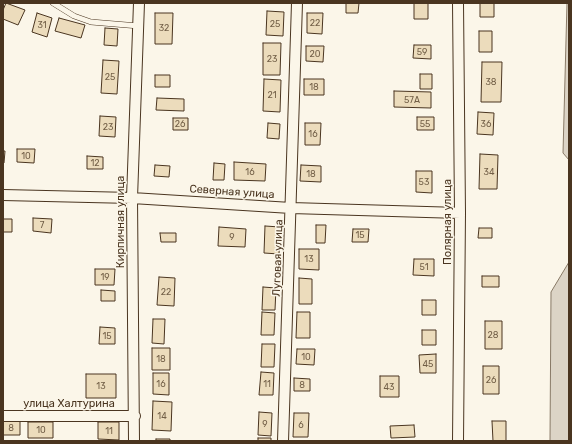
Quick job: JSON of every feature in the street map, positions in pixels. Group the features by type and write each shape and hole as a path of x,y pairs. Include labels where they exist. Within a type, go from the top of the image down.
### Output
{"street":[{"name":"Кирпичная улица","path":"134,441 135,416 132,198 139,3"},
{"name":"Луговая улица","path":"284,441 297,3"},
{"name":"Полярная улица","path":"458,3 460,213 458,441"},
{"name":"Северная улица","path":"3,195 132,198 291,208 460,213"},
{"name":"улица Халтурина","path":"3,416 135,416"}],"lane":[{"path":"53,3 74,16 91,22 138,26"}],"shaded area":[{"path":"567,3 569,3 569,160 563,153"},
{"path":"569,262 569,441 550,441 551,292"}],"building":[{"path":"6,3 25,10 18,25 3,19 3,10"},
{"path":"346,3 359,3 358,13 346,13"},
{"path":"414,3 428,3 428,19 414,19"},
{"path":"480,3 494,3 494,17 480,17"},
{"path":"267,11 284,12 283,36 266,35"},
{"path":"37,13 52,18 47,37 32,32"},
{"path":"155,13 173,13 172,44 155,44"},
{"path":"307,13 323,13 322,34 307,33"},
{"path":"59,18 85,25 81,38 55,31"},
{"path":"105,28 118,29 117,46 104,45"},
{"path":"479,31 492,31 492,52 479,52"},
{"path":"263,43 281,43 280,75 263,75"},
{"path":"414,45 431,45 431,59 413,58"},
{"path":"306,46 324,46 323,62 306,61"},
{"path":"103,60 119,61 117,94 101,93"},
{"path":"482,62 502,62 501,102 481,102"},
{"path":"420,74 432,74 432,89 420,89"},
{"path":"155,75 170,75 170,87 155,87"},
{"path":"264,79 281,80 280,112 263,111"},
{"path":"304,79 324,79 324,95 304,95"},
{"path":"394,91 431,92 431,108 394,107"},
{"path":"157,98 184,99 184,111 156,110"},
{"path":"478,112 494,113 493,135 477,134"},
{"path":"100,116 116,117 115,137 99,136"},
{"path":"417,117 434,117 434,130 417,130"},
{"path":"173,118 188,118 188,130 173,130"},
{"path":"268,123 280,124 279,139 267,138"},
{"path":"305,123 321,123 320,145 305,145"},
{"path":"17,149 35,149 34,163 17,162"},
{"path":"3,151 5,151 4,163 3,163"},
{"path":"480,154 498,155 497,189 479,189"},
{"path":"87,156 103,157 103,169 87,169"},
{"path":"234,162 266,164 265,181 234,180"},
{"path":"214,163 225,164 224,180 213,180"},
{"path":"155,165 170,166 169,177 154,176"},
{"path":"301,165 321,166 321,182 300,181"},
{"path":"416,171 432,171 432,193 416,192"},
{"path":"33,218 52,219 51,233 33,231"},
{"path":"3,219 12,219 12,232 3,232"},
{"path":"316,225 326,225 325,243 316,243"},
{"path":"265,226 280,227 279,254 264,253"},
{"path":"219,227 246,229 245,247 218,246"},
{"path":"479,228 492,228 492,238 478,238"},
{"path":"353,229 369,229 368,242 352,242"},
{"path":"160,233 176,233 176,242 161,242"},
{"path":"299,249 319,249 319,270 299,269"},
{"path":"414,259 434,259 434,276 413,275"},
{"path":"95,269 115,269 114,285 95,285"},
{"path":"482,276 499,276 499,287 482,287"},
{"path":"159,277 175,278 174,306 157,305"},
{"path":"299,278 312,279 312,304 299,304"},
{"path":"263,287 276,288 275,310 262,310"},
{"path":"101,290 115,291 115,301 101,301"},
{"path":"422,300 436,300 436,315 422,315"},
{"path":"262,312 275,313 274,335 261,335"},
{"path":"297,312 310,312 310,338 296,338"},
{"path":"153,319 165,319 164,344 152,343"},
{"path":"485,321 502,321 502,349 485,349"},
{"path":"100,327 115,328 115,344 99,344"},
{"path":"422,330 436,330 436,345 422,345"},
{"path":"262,344 275,344 274,367 261,367"},
{"path":"152,348 170,348 170,370 152,370"},
{"path":"297,349 315,349 314,365 296,364"},
{"path":"436,354 436,373 420,373 419,355"},
{"path":"483,366 499,366 499,394 483,394"},
{"path":"261,372 274,373 273,395 259,395"},
{"path":"153,373 169,373 169,395 153,394"},
{"path":"86,374 116,374 116,398 86,398"},
{"path":"380,376 399,376 399,397 380,397"},
{"path":"294,378 310,379 310,391 294,391"},
{"path":"153,401 172,402 171,431 152,430"},
{"path":"259,412 272,413 271,436 258,435"},
{"path":"294,413 309,413 308,437 293,437"},
{"path":"3,420 20,421 20,435 3,435"},
{"path":"492,421 506,421 506,441 493,441"},
{"path":"28,422 53,422 53,438 28,438"},
{"path":"98,422 119,422 119,440 98,439"},
{"path":"414,425 415,437 391,438 390,426"},
{"path":"258,438 271,438 271,441 258,441"},
{"path":"156,439 170,439 170,441 156,441"}]}
